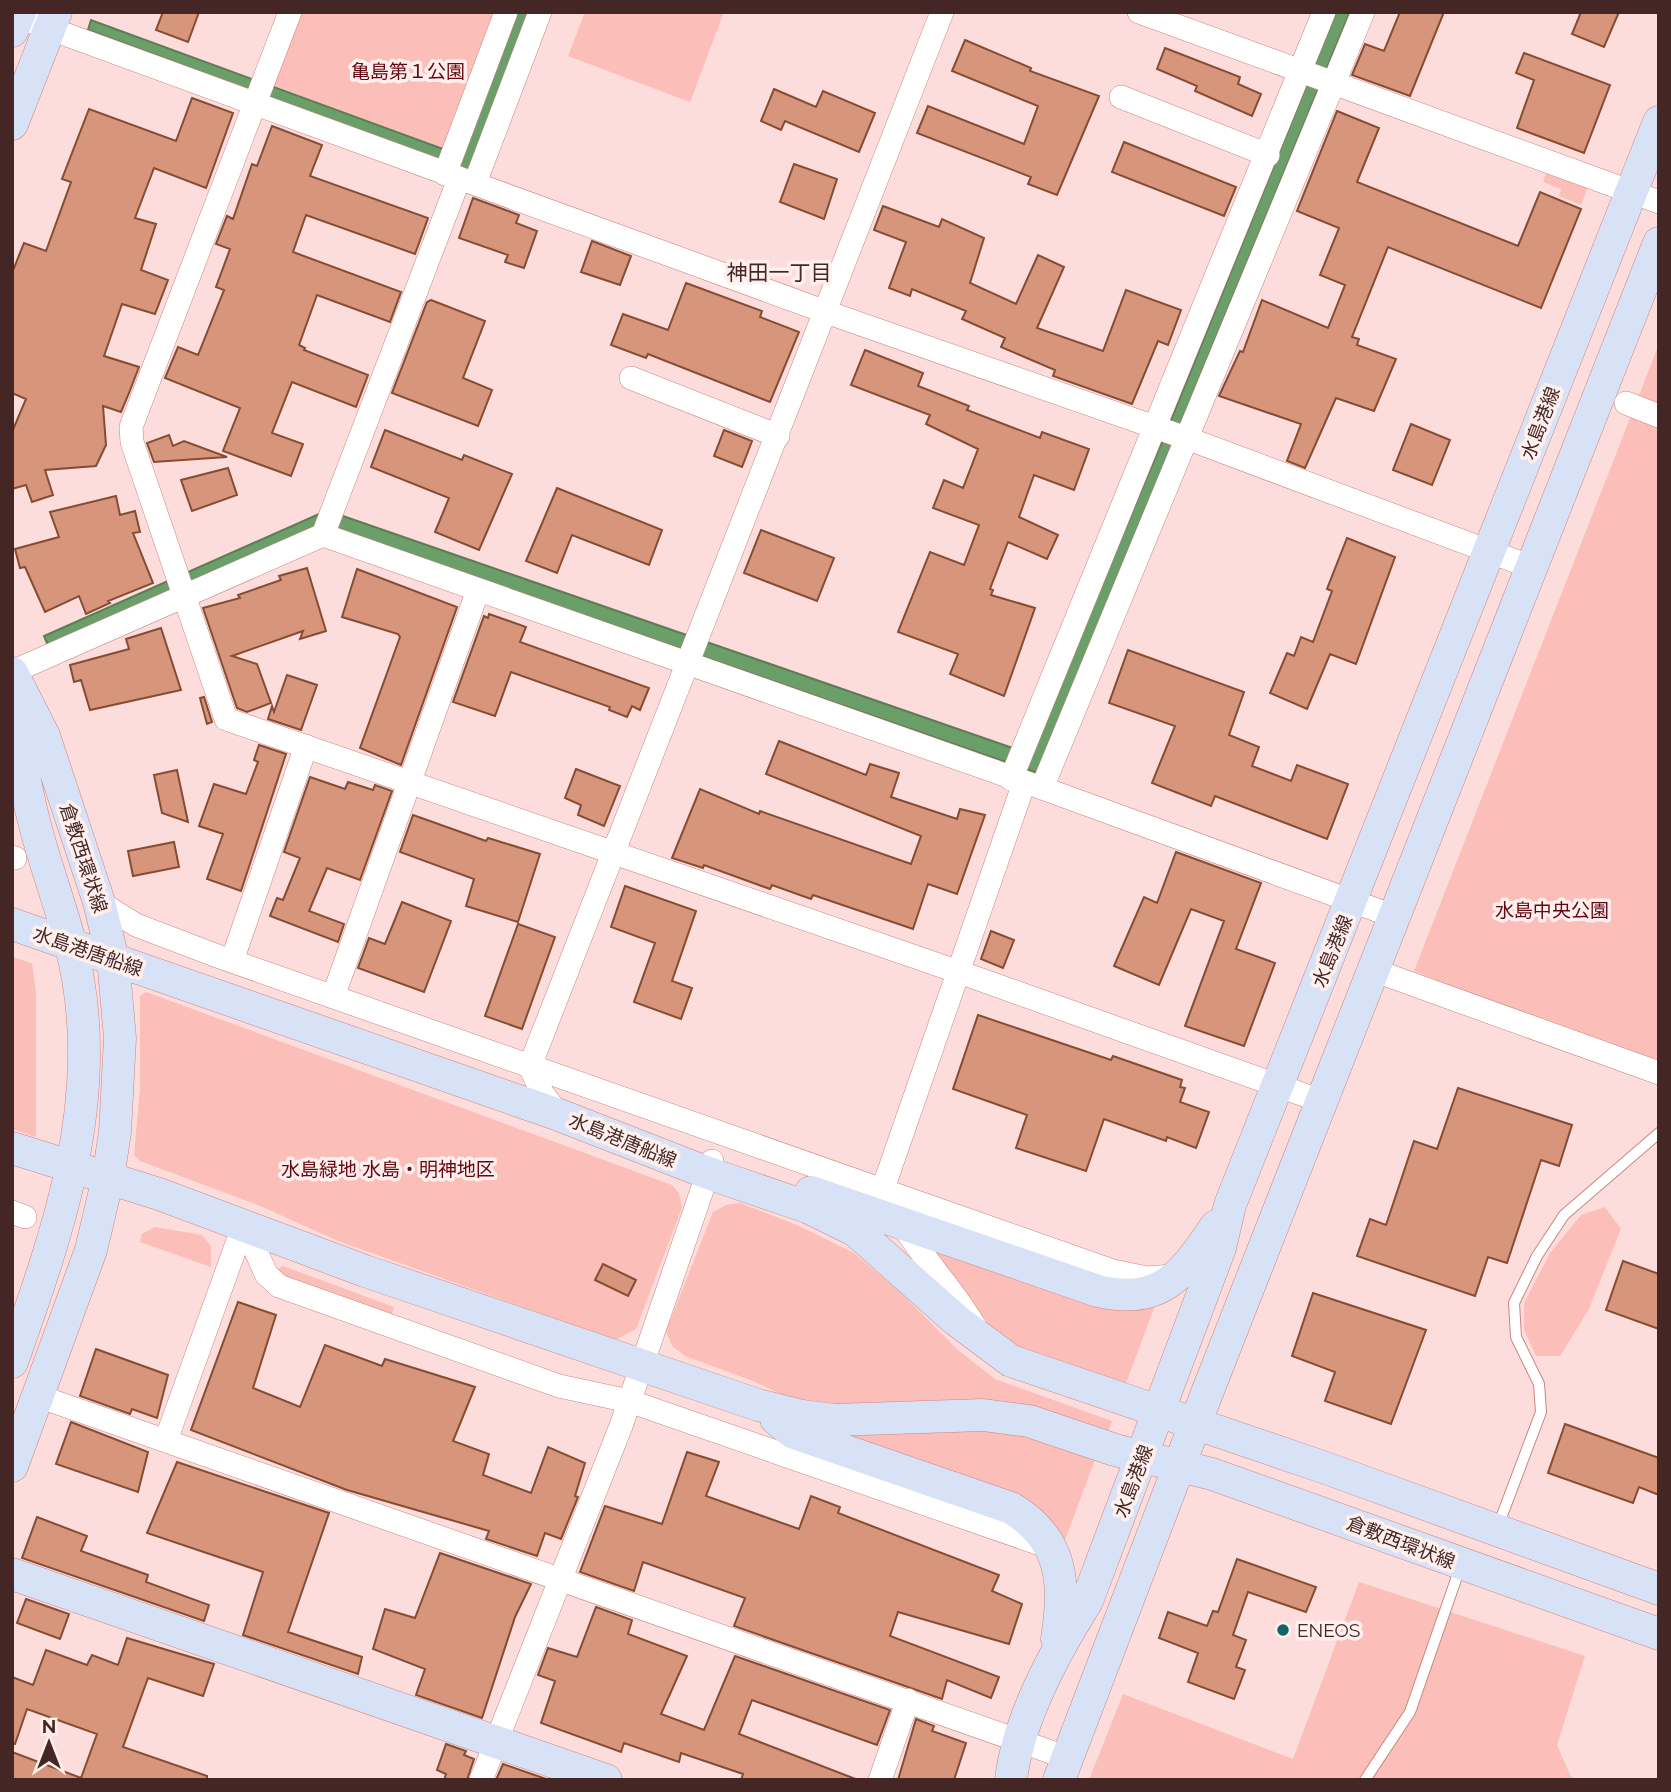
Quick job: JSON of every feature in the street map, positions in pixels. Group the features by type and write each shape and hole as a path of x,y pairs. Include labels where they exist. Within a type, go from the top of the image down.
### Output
{"main road":[{"path":"12,124 52,20"},
{"name":"水島港線","path":"1009,1766 1054,1654 1087,1601 1220,1248 1230,1205 1490,552 1645,196 1659,122"},
{"name":"水島港線","path":"1063,1769 1393,916 1659,243"},
{"name":"倉敷西環状線","path":"12,674 44,736 99,902 113,959 120,1038 117,1111 108,1178 91,1250 12,1466"},
{"name":"倉敷西環状線","path":"12,674 18,745 35,827 70,944 83,1012 85,1065 82,1116 74,1168 50,1253 12,1362"},
{"name":"水島港唐船線","path":"12,924 710,1167 807,1207 856,1231 985,1343 1011,1361 1195,1423"},
{"path":"12,1148 244,1224 365,1271 758,1405 802,1416 834,1420 1006,1416 1142,1457"},
{"path":"710,1167 849,1203 1113,1295 1147,1293 1169,1284 1188,1267 1230,1205"},
{"path":"758,1405 794,1433 1011,1508 1028,1518 1053,1548 1063,1600 1054,1654"},
{"path":"1195,1423 1659,1589"},
{"name":"倉敷西環状線","path":"1142,1457 1179,1466 1351,1523 1461,1565 1659,1633"},
{"path":"12,1574 606,1780"}],"street":[{"path":"290,12 131,427 132,442 226,719 959,972 1321,1101"},
{"path":"326,526 456,170 506,12"},
{"path":"456,170 540,12"},
{"path":"559,1115 542,1093 530,1066 942,12"},
{"path":"1139,12 1645,196"},
{"path":"849,1203 882,1190 959,972 1023,773 1172,434 1317,77 1324,12"},
{"path":"1023,773 1172,434 1268,155 1317,77 1363,12"},
{"path":"17,20 52,20 259,94 826,312 1172,434 1531,567"},
{"path":"1121,97 1268,155"},
{"path":"631,378 778,436"},
{"path":"1626,403 1659,416"},
{"path":"12,674 180,586 326,526 478,590 693,652 1023,773 1393,916"},
{"path":"333,997 478,590"},
{"path":"232,961 306,746"},
{"path":"99,902 136,925 232,961 1113,1271 1147,1278 1178,1275"},
{"path":"1373,970 1659,1073"},
{"path":"478,1088 530,1066"},
{"path":"481,1780 629,1401 710,1167"},
{"path":"882,1190 914,1246 961,1302 985,1343"},
{"path":"244,1224 266,1274 279,1286 559,1386 629,1401 1053,1548"},
{"path":"166,1440 244,1224"},
{"path":"38,1396 908,1700 1009,1766 1063,1769"},
{"path":"880,1780 908,1700"}],"lane":[{"path":"1496,1532 1541,1412 1539,1384 1516,1337 1514,1303 1537,1256 1564,1215 1659,1133"},
{"path":"1365,1780 1410,1712 1461,1565"}],"green space":[{"name":"亀島第１公園","path":"302,12 496,12 444,148 274,86"},
{"path":"585,12 724,12 690,102 568,56"},
{"path":"1548,168 1589,184 1581,205 1559,196 1561,189 1543,182"},
{"name":"水島中央公園","path":"1659,344 1659,1061 1511,1010 1414,971"},
{"path":"12,957 32,963 36,992 36,1137 12,1129"},
{"name":"水島緑地 水島・明神地区","path":"146,992 672,1185 679,1193 682,1208 636,1329 615,1340 338,1241 258,1205 140,1161 134,1155 140,1088 140,996"},
{"path":"740,1203 797,1225 854,1253 904,1296 958,1350 995,1379 1112,1421 1106,1437 814,1410 753,1381 685,1356 672,1346 666,1331 713,1212 726,1205"},
{"path":"1605,1207 1621,1229 1589,1309 1560,1356 1536,1356 1524,1330 1524,1303 1550,1253 1581,1215"},
{"path":"155,1227 202,1235 211,1246 211,1267 140,1242 142,1234"},
{"path":"923,1241 1156,1303 1125,1386 1019,1347 995,1332"},
{"path":"283,1266 394,1307 391,1317 279,1276 278,1269"},
{"path":"1010,1426 1096,1457 1062,1548 843,1435"},
{"path":"1359,1582 1585,1656 1557,1745 1571,1777 1578,1780 1089,1780 1123,1694 1293,1759"}],"shaded area":[{"path":"516,12 529,12 469,172 88,30 91,20 443,149"},
{"path":"1336,12 1350,12 1037,773 339,530 49,648 44,636 319,514 343,516 1030,754 1166,432"}],"building":[{"path":"163,12 199,12 188,42 156,30"},
{"path":"1400,12 1444,12 1410,96 1352,75 1365,44 1384,51"},
{"path":"1581,12 1619,12 1604,47 1572,34"},
{"path":"965,40 1031,68 1030,71 1099,96 1057,195 1028,184 1031,177 917,133 928,106 1024,144 1038,106 952,71"},
{"path":"1165,48 1240,77 1238,84 1261,94 1252,116 1195,91 1197,86 1157,69"},
{"path":"1524,53 1610,85 1584,153 1517,128 1534,80 1516,73"},
{"path":"774,89 816,107 823,91 875,113 859,152 785,121 781,130 761,121"},
{"path":"192,98 233,113 206,188 154,168 135,218 156,224 141,270 168,280 155,314 122,304 104,356 139,367 129,393 121,412 103,406 106,445 96,466 45,470 53,495 32,502 26,485 12,489 12,432 26,399 12,393 12,273 24,243 46,251 71,182 62,179 89,109 176,141"},
{"path":"1337,111 1379,128 1357,182 1518,246 1540,192 1581,209 1541,308 1388,247 1352,337 1359,339 1357,345 1396,359 1374,411 1336,398 1305,468 1287,461 1301,424 1219,396 1240,351 1243,352 1262,300 1328,328 1345,285 1320,275 1339,228 1297,211"},
{"path":"272,126 322,145 310,176 428,218 415,254 306,215 293,252 401,292 390,322 317,295 299,345 305,348 304,350 368,375 356,407 292,382 272,433 303,444 291,476 223,451 240,408 165,378 178,347 198,355 224,290 216,287 230,249 216,244 227,216 233,219 252,164 257,166"},
{"path":"1124,142 1236,187 1224,216 1112,172"},
{"path":"794,164 837,179 824,219 780,202"},
{"path":"473,198 519,215 516,223 537,231 524,268 505,262 508,255 459,238"},
{"path":"883,206 939,227 942,219 984,238 970,283 1016,304 1038,255 1064,267 1037,328 1103,351 1126,290 1181,310 1168,345 1158,341 1132,404 1053,376 1055,370 1001,347 1005,338 962,319 966,311 912,289 910,296 889,288 906,242 874,230"},
{"path":"592,241 631,256 620,285 581,272"},
{"path":"686,283 762,311 760,317 799,332 770,402 648,354 646,358 611,345 623,314 668,330"},
{"path":"431,300 485,321 463,378 492,390 478,426 392,393 427,302"},
{"path":"865,350 923,373 918,386 969,406 967,410 1040,438 1042,432 1089,449 1074,490 1034,475 1019,517 1058,535 1047,559 1008,542 990,589 993,590 991,595 1035,608 1004,696 950,674 958,654 898,632 930,552 964,565 979,525 933,508 944,480 963,488 978,449 926,424 930,415 851,385"},
{"path":"1411,424 1450,440 1432,485 1393,470"},
{"path":"385,430 462,460 464,455 512,474 479,550 435,532 449,498 371,467"},
{"path":"724,430 752,441 742,467 714,456"},
{"path":"169,435 173,446 184,441 227,457 154,462 147,443"},
{"path":"228,468 237,495 192,511 181,480"},
{"path":"557,488 662,530 649,565 572,535 557,573 526,561"},
{"path":"116,496 120,515 135,511 140,532 133,533 153,583 108,601 110,603 86,614 79,596 45,612 25,567 20,568 15,549 59,537 50,512"},
{"path":"761,530 834,558 817,601 744,573"},
{"path":"1347,538 1395,557 1356,664 1330,654 1307,709 1270,693 1287,653 1294,656 1301,637 1313,642 1332,591 1327,589"},
{"path":"307,568 326,631 300,639 303,631 232,656 257,664 271,703 247,712 237,708 203,608 240,598 238,595 281,580 279,576"},
{"path":"357,569 457,607 401,765 360,748 400,637 398,634 342,617"},
{"path":"489,614 526,627 520,642 649,688 640,710 632,706 627,717 609,710 610,707 511,672 495,716 453,702 484,616 488,618"},
{"path":"161,628 181,690 90,710 81,680 74,682 70,665 129,649 126,639"},
{"path":"1128,650 1244,692 1229,735 1259,747 1252,766 1291,781 1297,765 1348,784 1327,839 1215,796 1211,806 1152,783 1175,726 1109,703"},
{"path":"287,675 317,685 301,730 268,719 272,706 274,712"},
{"path":"204,697 212,722 207,724 200,698"},
{"path":"779,741 866,775 870,764 899,773 891,797 957,819 960,809 985,815 957,894 928,884 913,929 813,895 811,899 772,885 770,889 704,865 703,868 672,858 700,789 759,814 760,811 911,864 921,836 766,774"},
{"path":"259,745 286,754 241,891 207,879 223,834 199,826 214,784 246,794 258,762 254,760"},
{"path":"576,769 620,786 604,826 578,815 581,805 565,798"},
{"path":"177,770 188,822 162,813 154,775"},
{"path":"310,777 345,789 348,782 373,790 375,785 392,791 360,880 327,868 309,911 344,924 338,942 270,916 277,898 283,900 300,858 284,852"},
{"path":"413,815 486,841 488,838 540,854 518,922 466,906 474,879 400,852"},
{"path":"174,842 179,867 133,876 128,851"},
{"path":"1176,852 1261,883 1236,949 1275,963 1244,1046 1185,1026 1224,921 1191,909 1159,985 1114,966 1144,897 1157,903"},
{"path":"625,886 696,911 672,981 692,988 681,1019 634,1002 655,943 611,927"},
{"path":"402,902 451,921 424,992 358,968 369,938 385,944"},
{"path":"518,924 555,937 522,1029 485,1016"},
{"path":"991,931 1014,940 1003,968 981,959"},
{"path":"978,1015 1111,1060 1113,1056 1182,1080 1180,1087 1185,1088 1180,1102 1209,1112 1196,1148 1167,1137 1166,1141 1104,1119 1086,1171 1016,1148 1027,1115 953,1089"},
{"path":"1458,1088 1572,1125 1559,1166 1541,1160 1507,1263 1488,1257 1475,1296 1357,1256 1370,1219 1386,1225 1414,1141 1437,1149"},
{"path":"1623,1261 1659,1274 1659,1329 1606,1310"},
{"path":"603,1264 636,1280 628,1296 595,1280"},
{"path":"1313,1293 1426,1330 1391,1424 1325,1401 1335,1372 1292,1356"},
{"path":"238,1302 276,1315 253,1388 300,1407 325,1345 382,1366 385,1359 475,1387 453,1441 489,1454 483,1475 531,1493 548,1447 585,1463 575,1496 578,1497 561,1539 545,1533 537,1556 486,1539 489,1531 347,1490 191,1430"},
{"path":"96,1349 168,1375 157,1418 132,1409 130,1414 80,1396"},
{"path":"71,1422 148,1452 138,1492 56,1464"},
{"path":"1565,1424 1659,1458 1659,1495 1639,1487 1633,1503 1548,1473"},
{"path":"687,1452 719,1462 706,1496 799,1529 811,1496 840,1507 838,1513 999,1575 992,1591 1022,1604 1009,1644 898,1612 890,1636 999,1677 991,1698 947,1680 942,1699 734,1626 745,1598 643,1562 634,1591 580,1572 605,1506 662,1524"},
{"path":"177,1462 329,1513 288,1632 362,1657 358,1674 243,1635 263,1572 147,1533"},
{"path":"37,1517 87,1536 81,1551 148,1575 146,1582 209,1605 204,1621 22,1558"},
{"path":"440,1553 531,1584 515,1617 482,1718 416,1695 425,1669 373,1649 385,1609 415,1618"},
{"path":"1237,1559 1316,1587 1306,1612 1248,1592 1233,1635 1246,1640 1236,1667 1245,1670 1234,1699 1188,1682 1198,1653 1159,1638 1168,1612 1207,1626 1213,1611 1218,1612"},
{"path":"26,1599 69,1614 60,1639 17,1623"},
{"path":"596,1607 632,1620 628,1634 687,1656 661,1714 704,1730 735,1656 890,1710 877,1745 752,1700 739,1734 858,1780 741,1780 743,1774 681,1753 679,1762 624,1743 621,1752 541,1723 555,1681 538,1675 548,1648 577,1657"},
{"path":"127,1638 214,1664 203,1696 148,1678 123,1747 207,1776 207,1780 12,1780 12,1752 81,1778 97,1734 27,1709 15,1744 12,1744 12,1677 33,1685 46,1650 87,1665 92,1655 118,1665"},
{"path":"916,1719 934,1726 932,1731 966,1743 954,1780 898,1780"},
{"path":"446,1744 466,1751 464,1755 474,1759 467,1780 444,1780 446,1774 437,1770"},
{"path":"503,1764 549,1780 496,1780"}],"place":[{"name":"ENEOS","path":"1283,1630"}],"district":[{"name":"神田一丁目","path":"779,273"}]}
